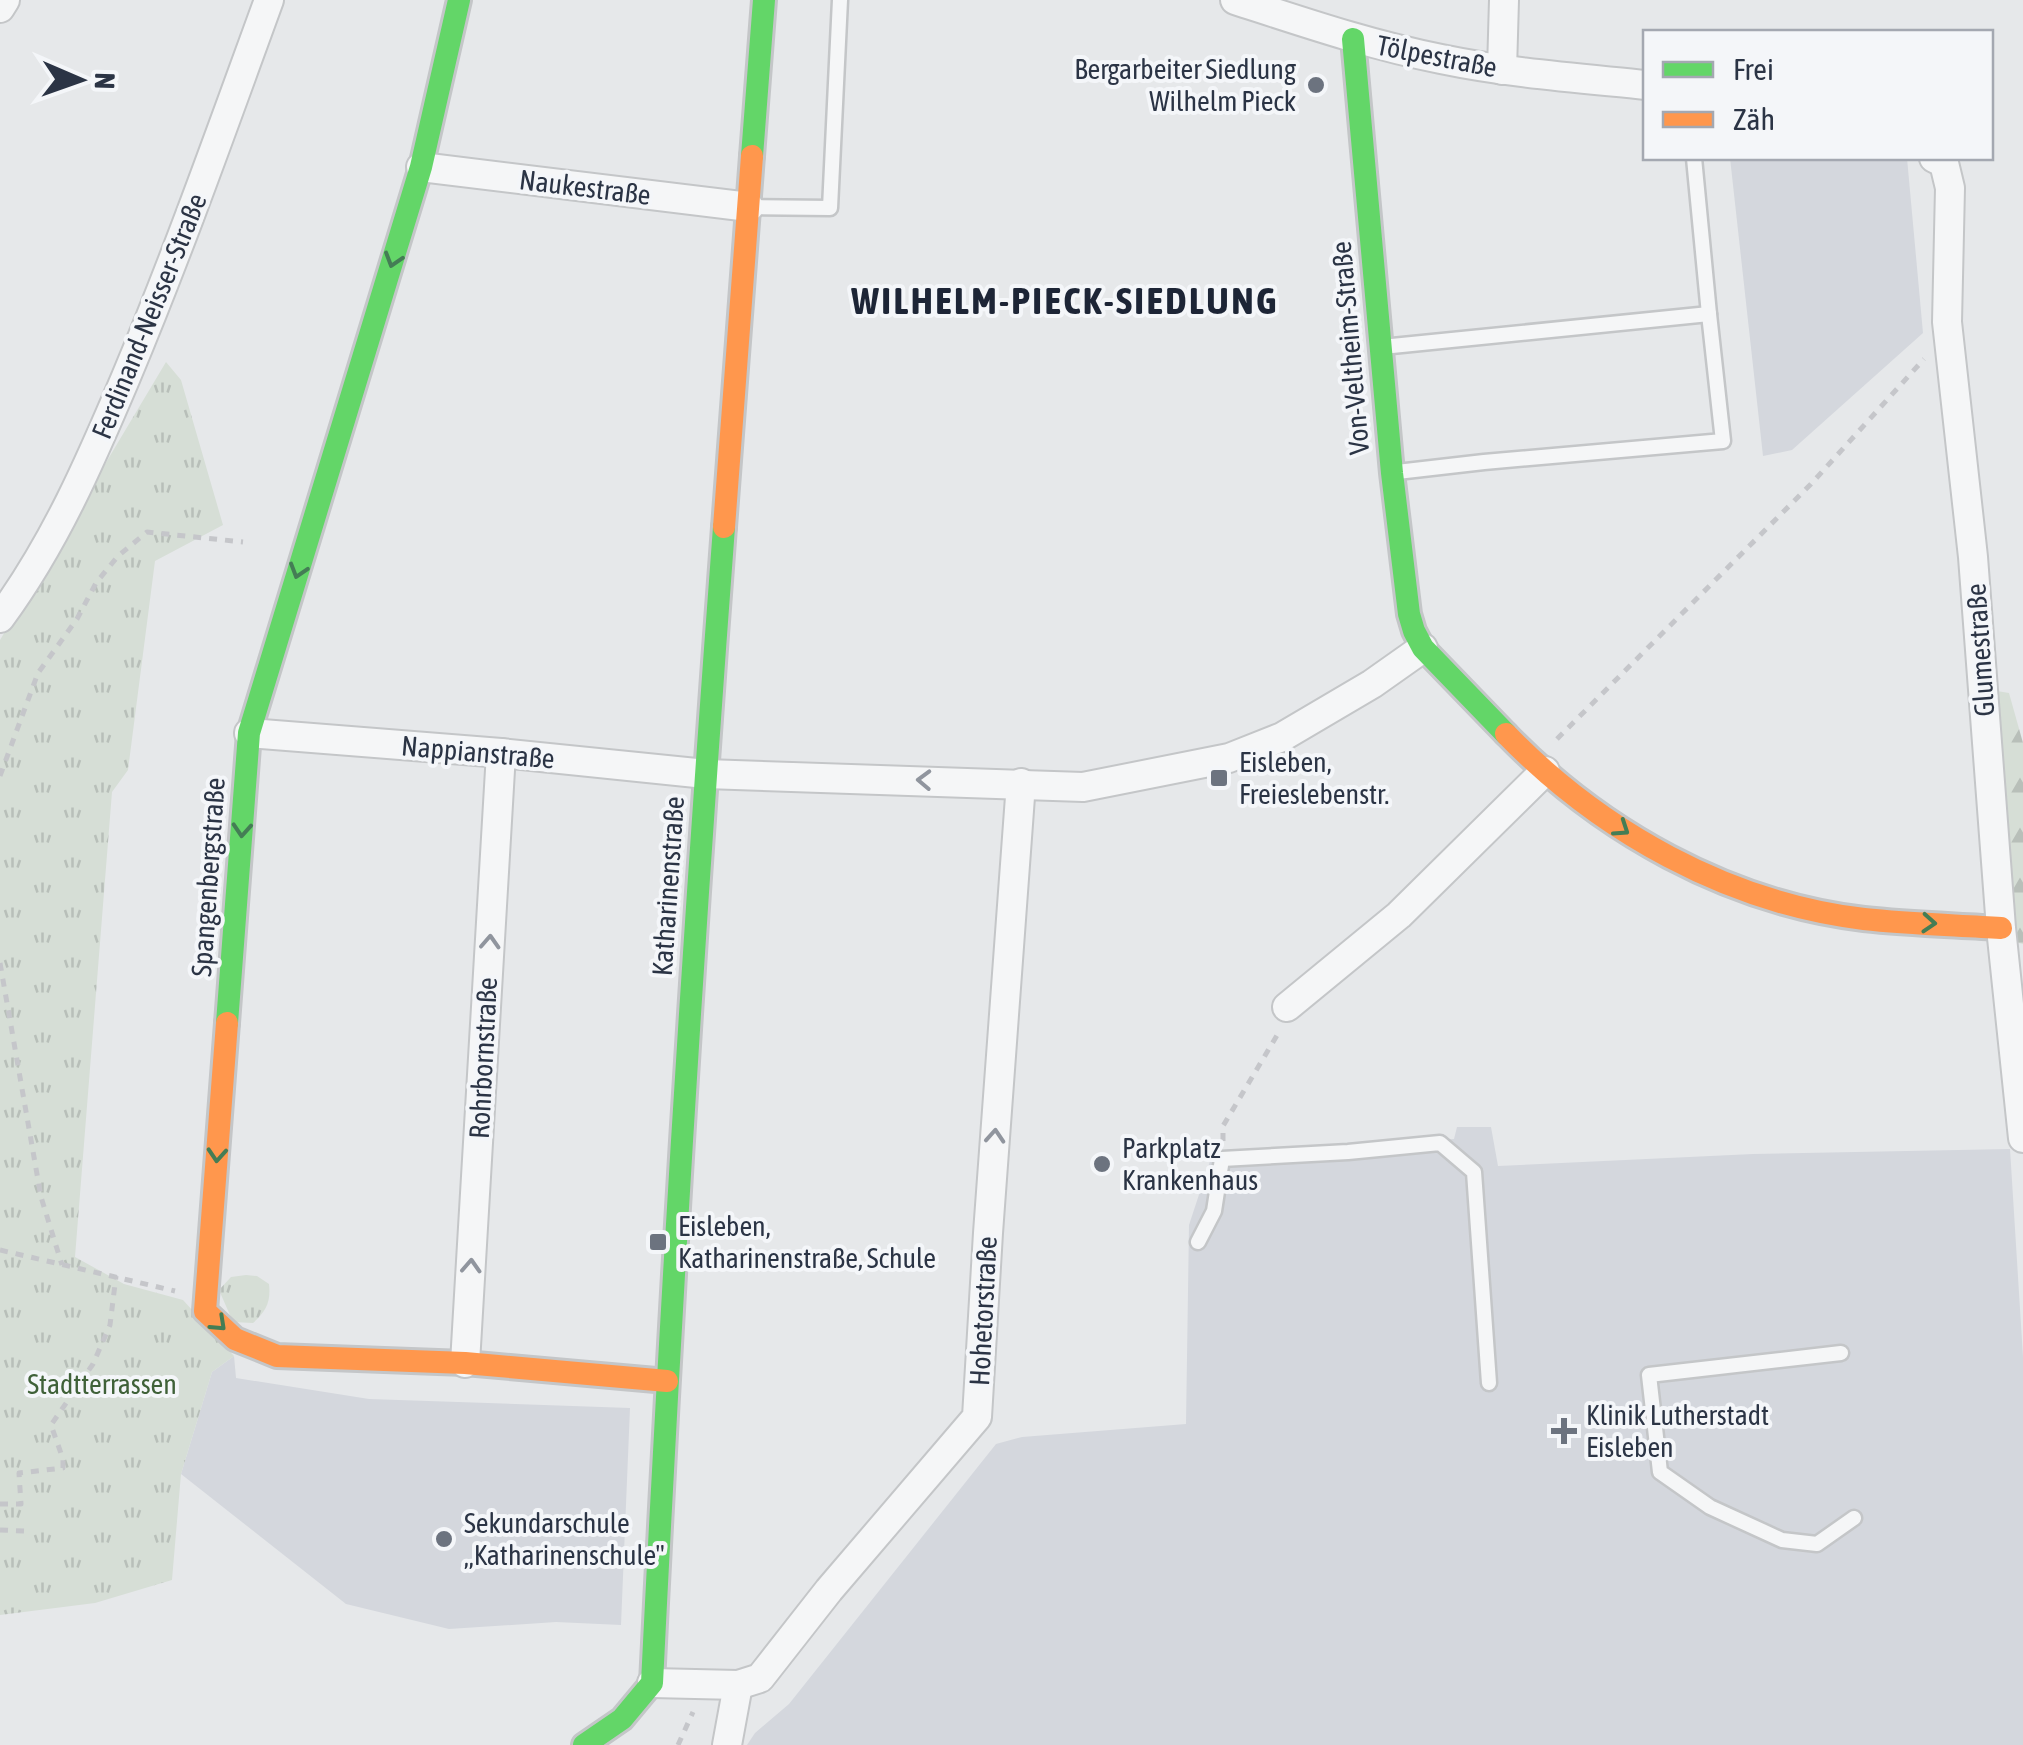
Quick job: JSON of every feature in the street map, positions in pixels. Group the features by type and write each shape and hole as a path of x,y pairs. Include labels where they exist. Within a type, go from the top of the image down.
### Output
{"street":[{"path":"0,8 5,0"},
{"name":"Ferdinand-Neisser-Straße","path":"0,618 28,581 81,483 170,274 269,0"},
{"name":"Spangenbergstraße","path":"205,1311 250,733 421,167 460,0"},
{"name":"Katharinenstraße","path":"652,1683 706,774 764,0"},
{"name":"Tölpestraße","path":"1235,0 1352,39 1441,60 1643,85"},
{"path":"1502,70 1504,0"},
{"name":"Von-Veltheim-Straße","path":"1352,39 1392,473 1409,614 1423,648"},
{"name":"Glumestraße","path":"1939,160 1950,188 1947,322 1972,557 2001,928 2023,1138"},
{"name":"Naukestraße","path":"421,167 749,207"},
{"path":"1423,648 1539,767 1624,832 1672,859 1756,894 1825,912 1864,919 2001,928"},
{"name":"Nappianstraße","path":"250,733 706,774 1083,787 1229,758 1282,738 1423,648"},
{"name":"Rohrbornstraße","path":"465,1364 501,753"},
{"path":"1287,1007 1399,916 1539,767"},
{"name":"Hohetorstraße","path":"738,1685 760,1678 829,1590 977,1417 1021,783"},
{"path":"205,1311 235,1339 277,1356 465,1364 667,1381"},
{"path":"584,1745 602,1736 638,1705 652,1683 738,1685 727,1745"}],"lane":[{"path":"749,207 830,208 840,0"},
{"path":"1392,473 1724,441 1694,160"},
{"path":"1380,347 1708,314"},
{"path":"1198,1242 1214,1212 1222,1159 1440,1142 1474,1172 1489,1383"},
{"path":"1841,1353 1649,1375 1660,1472 1710,1507 1782,1540 1816,1544 1854,1518"}],"path":[{"path":"1539,767 1811,484 1924,359 1947,322"},
{"path":"0,776 38,673 118,556 147,532 243,542"},
{"path":"0,962 41,1197 62,1265"},
{"path":"1222,1159 1223,1126 1278,1036 1287,1007"},
{"path":"0,1250 188,1294 205,1311"},
{"path":"0,1504 22,1504 19,1473 63,1468 51,1424 92,1364 110,1326 116,1276"},
{"path":"0,1530 24,1530"},
{"path":"678,1745 692,1714 694,1684"}],"shaded area":[{"path":"1730,160 1907,160 1923,333 1792,450 1763,456"},
{"name":"Klinik Lutherstadt Eisleben","path":"1457,1127 1491,1127 1498,1166 1753,1154 2010,1149 2023,1357 2023,1745 747,1745 789,1704 996,1444 1022,1437 1186,1424 1189,1225 1213,1152 1454,1139"},
{"name":"Sekundarschule „Katharinenschule\"","path":"234,1356 236,1378 369,1399 630,1408 621,1625 556,1622 449,1629 346,1604 181,1474 212,1372"}],"green space":[{"name":"Stadtterrassen","path":"166,362 181,380 223,525 155,561 128,770 112,792 75,1257 124,1284 183,1300 234,1356 212,1372 181,1474 172,1580 95,1603 0,1615 0,640"},
{"path":"1991,690 2009,693 2023,743 2023,944 2010,941"},
{"path":"257,1276 269,1284 268,1301 253,1323 233,1322 219,1290 231,1277"}],"traffic: fast":[{"path":"227,1023 249,733 421,167 459,0"},
{"path":"752,156 764,0"},
{"path":"1353,39 1392,473 1409,614 1423,648 1506,734"},
{"path":"584,1745 622,1719 652,1683 684,1105 724,527"}],"traffic: slow":[{"path":"724,527 752,156"},
{"path":"1506,734 1582,802 1669,857 1716,879 1764,897 1864,919 2001,928"},
{"path":"227,1023 205,1311 235,1339 277,1356 465,1363 667,1381"}],"place":[{"name":"Bergarbeiter Siedlung Wilhelm Pieck","path":"1316,85"},
{"name":"Eisleben, Freieslebenstr.","path":"1219,778"},
{"name":"Parkplatz Krankenhaus","path":"1102,1164"},
{"name":"Eisleben, Katharinenstraße, Schule","path":"658,1242"},
{"name":"Klinik Lutherstadt Eisleben","path":"1564,1431"},
{"name":"Sekundarschule „Katharinenschule\"","path":"444,1539"}],"district":[{"name":"WILHELM-PIECK-SIEDLUNG","path":"1065,301"}]}
